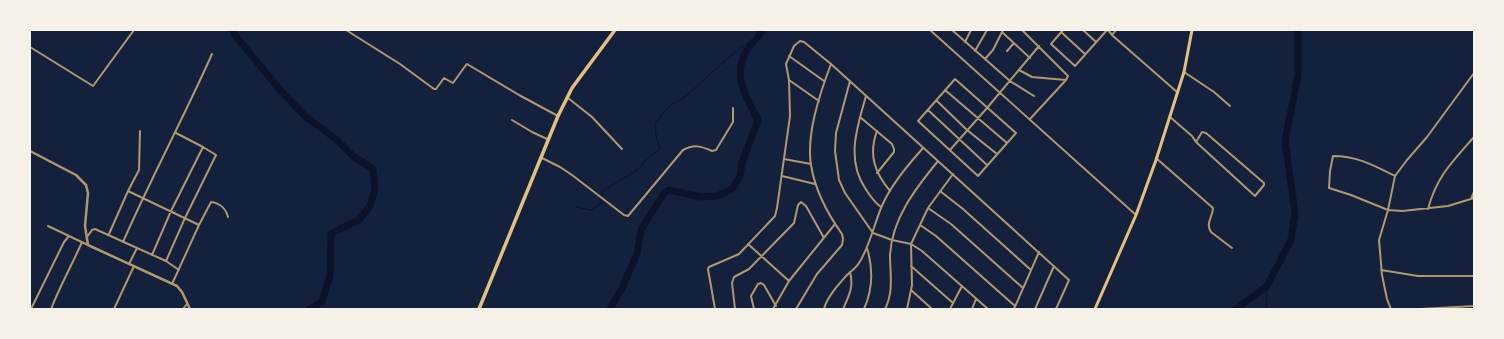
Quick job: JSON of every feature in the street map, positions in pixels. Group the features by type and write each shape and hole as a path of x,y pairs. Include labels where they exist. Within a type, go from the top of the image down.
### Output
{"main road":[{"path":"479,309 541,158 547,139 558,116 582,73 614,30"},
{"path":"1095,309 1136,215 1156,158 1184,72 1192,30"}],"street":[{"path":"30,47 93,86 134,30"},
{"path":"346,30 400,64 434,89 436,89 444,78 453,83 467,64 518,95 558,116"},
{"path":"930,30 1136,215"},
{"path":"952,30 955,31 965,42 1010,81 1034,96"},
{"path":"965,42 971,30"},
{"path":"975,51 987,30"},
{"path":"1022,30 1068,76 1030,119"},
{"path":"1083,30 1096,42"},
{"path":"1085,54 1062,31 1051,44 1075,66 1107,30 1177,92"},
{"path":"1112,35 1116,30"},
{"path":"985,59 993,50 1002,31 1030,58"},
{"path":"715,309 708,269 709,267 739,254 775,216 790,116 789,80 786,64 797,42 804,42 831,64 1069,280 1056,309"},
{"path":"1007,51 1014,43"},
{"path":"950,150 1030,58 1038,46"},
{"path":"123,242 143,198 176,133 212,54"},
{"path":"789,56 824,81"},
{"path":"796,309 817,274 842,245 843,239 842,234 820,197 815,184 811,164 812,132 824,81 831,64"},
{"path":"1019,70 1032,76 1066,80"},
{"path":"1184,72 1214,92 1230,106"},
{"path":"1391,309 1381,270 1379,240 1388,210 1395,176 1427,137 1474,74"},
{"path":"955,78 1016,133 978,176 918,121 945,90 955,78"},
{"path":"789,80 819,101"},
{"path":"850,81 836,133 835,151 836,168 839,180 845,193 873,233 892,240 911,244 922,251 988,309"},
{"path":"945,90 977,119 1007,143"},
{"path":"866,96 856,134 854,151 856,166 862,183 875,203 881,207"},
{"path":"567,98 592,117 622,150"},
{"path":"937,101 967,130 997,155"},
{"path":"541,158 560,166 624,215 628,216 683,150 691,145 702,146 712,151 716,150 733,122 733,108"},
{"path":"928,110 988,165"},
{"path":"1169,116 1192,136 1196,142 1255,196 1264,186 1264,183 1211,136 1202,132 1196,142"},
{"path":"860,117 892,144 894,149 894,152 877,173"},
{"path":"512,120 547,139"},
{"path":"109,234 139,170 140,131"},
{"path":"877,132 873,142 873,154 877,173 890,191"},
{"path":"166,261 216,155 176,133"},
{"path":"1428,209 1433,192 1440,178 1474,136"},
{"path":"152,255 171,211 203,148"},
{"path":"824,309 826,303 842,280 859,263 873,233 881,207 890,191 923,148"},
{"path":"30,151 73,173 84,182 88,192 85,226 88,245"},
{"path":"1395,176 1358,158 1333,156 1329,188 1388,210 1402,211 1448,206 1472,199 1474,192"},
{"path":"784,158 811,164"},
{"path":"1156,158 1213,208 1214,210 1208,224 1208,228 1232,248"},
{"path":"886,309 889,302 891,283 890,254 892,240 898,220 912,194 938,161"},
{"path":"907,309 911,290 911,244 928,208 939,191 953,174"},
{"path":"782,176 815,184"},
{"path":"128,191 199,225"},
{"path":"939,191 963,209 1031,270"},
{"path":"172,284 211,202 220,205 227,213 228,217"},
{"path":"735,309 732,283 734,277 749,269 794,223 798,205 801,202 806,206 824,238"},
{"path":"928,208 950,224 1022,288"},
{"path":"773,309 789,281 835,224"},
{"path":"920,225 936,236 1014,308 1039,252"},
{"path":"48,226 172,284 182,292 190,309"},
{"path":"87,237 93,229 102,231 166,261 179,270"},
{"path":"31,309 62,246 69,236"},
{"path":"51,309 57,294 75,260 82,242"},
{"path":"748,244 789,281"},
{"path":"864,309 870,290 872,276 871,262 867,246"},
{"path":"129,264 137,248"},
{"path":"114,309 134,266"},
{"path":"911,266 953,303"},
{"path":"1035,309 1054,266"},
{"path":"1381,270 1418,276 1474,276"},
{"path":"843,309 852,289 853,280 850,272"},
{"path":"754,309 751,296 758,284 761,283 764,285 776,306"},
{"path":"950,309 962,286"},
{"path":"911,290 932,309"},
{"path":"972,309 976,299"},
{"path":"183,309 188,303"},
{"path":"1421,309 1474,306"}],"waterway":[{"path":"233,30 235,35 281,91 307,118 336,139 353,156 373,169 375,189 370,206 359,220 331,234 330,275 322,302 309,309"},
{"path":"610,309 622,288 637,254 641,230 664,193 669,190 701,197 717,196 732,189 740,177 742,163 758,120 746,96 740,70 746,52 763,30"},
{"path":"1236,309 1267,286 1291,240 1295,213 1285,141 1298,75 1298,30"},
{"path":"576,207 591,210 601,204 602,191 636,171 647,159 660,149 656,135 655,123 668,107 686,96 736,51 759,36"},
{"path":"1266,309 1267,286"}]}
